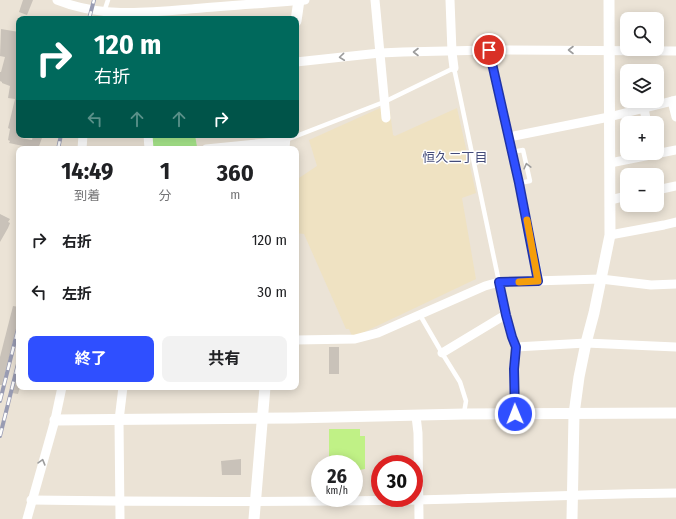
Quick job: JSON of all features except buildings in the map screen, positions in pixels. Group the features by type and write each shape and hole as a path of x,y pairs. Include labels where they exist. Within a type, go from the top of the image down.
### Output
{"street":[{"path":"57,0 103,16 301,0 297,16"},
{"path":"375,0 386,118"},
{"path":"450,0 454,68"},
{"path":"572,519 574,414 586,342 594,313 610,235 609,0"},
{"path":"299,62 380,53 489,50 676,51"},
{"path":"489,50 519,183 538,281"},
{"path":"509,138 609,117 674,101 676,117"},
{"path":"644,109 646,116"},
{"path":"240,146 285,142"},
{"path":"664,152 676,150"},
{"path":"610,163 625,160"},
{"path":"664,189 676,186"},
{"path":"610,200 620,198"},
{"path":"610,235 676,222"},
{"path":"299,340 355,339 378,333 484,286 499,282 601,279 651,285 676,284"},
{"path":"499,282 506,315 516,347 514,369 515,414"},
{"path":"442,353 506,315"},
{"path":"516,347 586,342 676,347"},
{"path":"27,519 31,500 55,420 61,390"},
{"path":"120,519 119,420 123,390"},
{"path":"254,519 265,390"},
{"path":"55,420 416,416 464,414 676,413"},
{"path":"416,416 418,455"},
{"path":"423,500 572,494 676,493"},
{"path":"31,500 120,502 371,501"},
{"path":"419,507 419,519"}],"lane":[{"path":"103,16 108,0"},
{"path":"299,136 384,102 454,68 499,282"},
{"path":"285,142 295,138"},
{"path":"420,315 460,382 466,401 464,414"}],"shaded area":[{"path":"389,104 393,135 395,136 457,108 476,193 462,198 476,279 358,335 352,336 349,329 346,329 304,234 299,233 299,178 317,166 309,140"}],"green space":[{"path":"151,138 196,138 197,146 153,146"},
{"path":"329,429 360,429 360,436 365,436 365,469 363,469 363,455 329,455"}],"railway":[{"path":"90,16 94,0"},
{"path":"59,146 60,138"},
{"path":"0,401 16,337"},
{"path":"0,436 16,372"}],"slow traffic":[{"path":"519,282 538,281 527,220"}],"district":[{"name":"恒久二丁目","path":"455,157"}],"route":[{"path":"489,50 519,183 534,254 538,281 499,282 506,315 516,347 514,369 515,414"}]}
